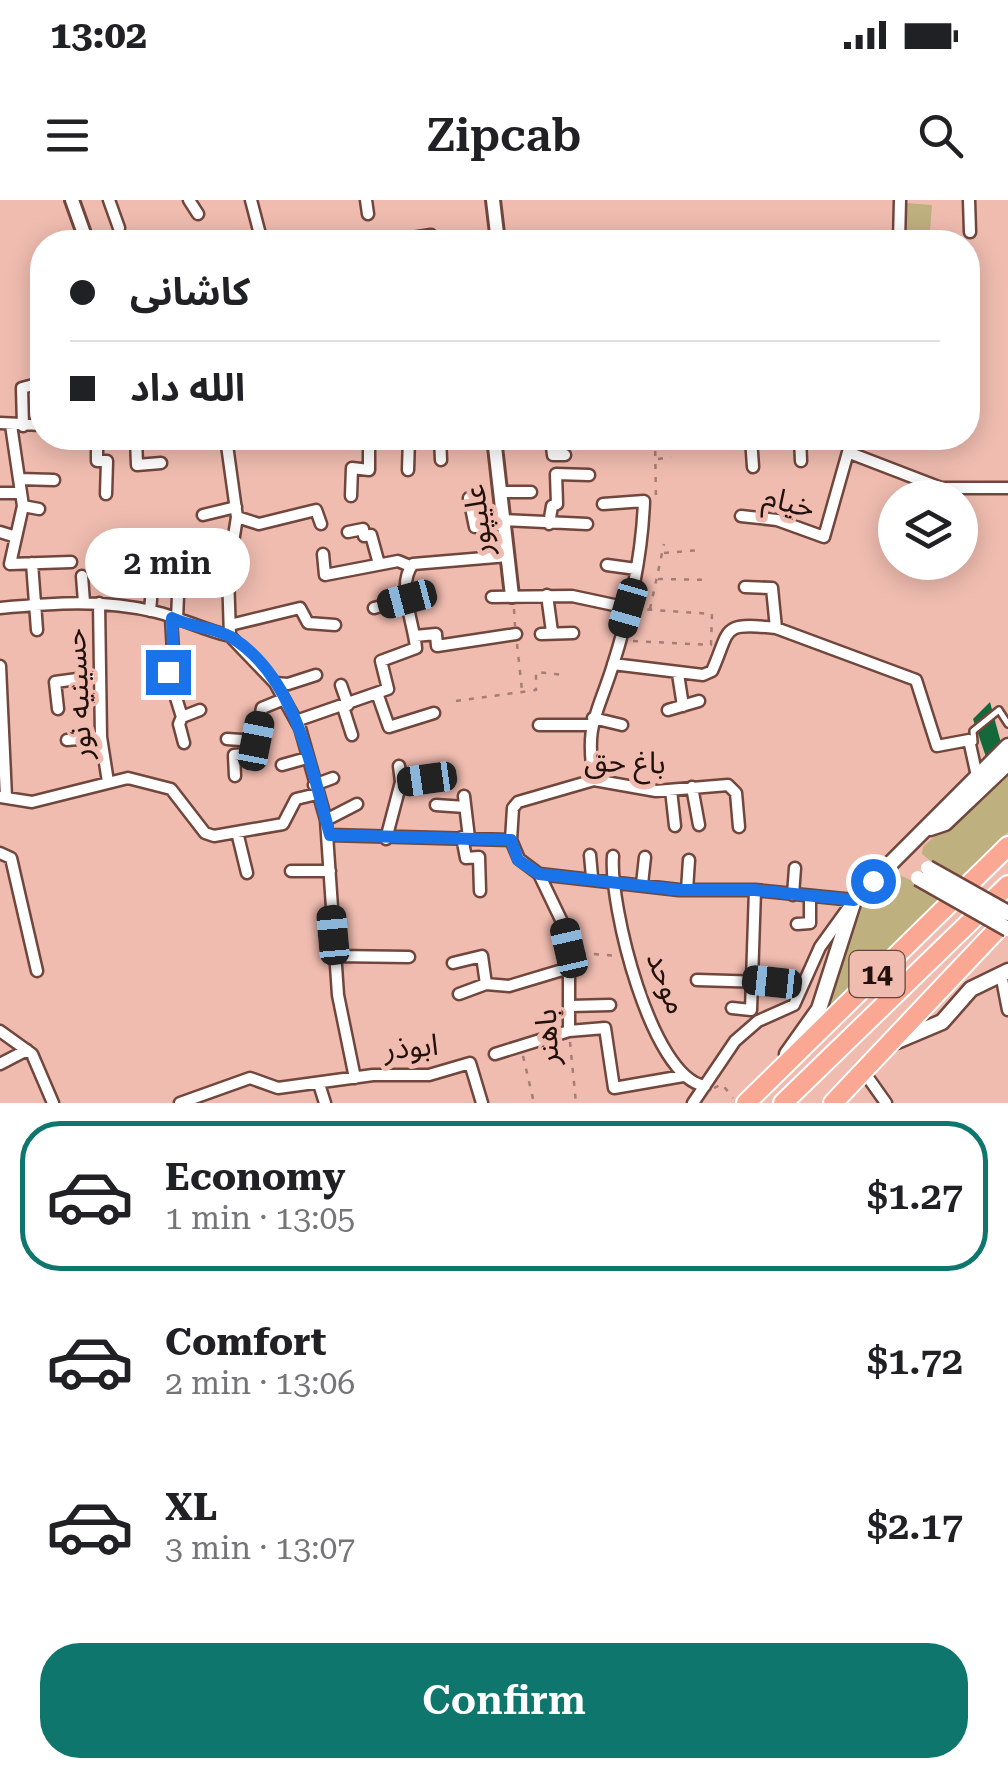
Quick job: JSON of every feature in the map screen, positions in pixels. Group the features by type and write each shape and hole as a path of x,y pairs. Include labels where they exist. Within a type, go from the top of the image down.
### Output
{"highway":[{"name":"14","path":"741,1102 763,1086 1008,846"},
{"name":"14","path":"783,1103 1008,885"},
{"path":"833,1103 1008,916"}],"main road":[{"path":"763,1086 818,1009 854,900 1008,746"},
{"path":"930,828 945,823 1008,764"},
{"path":"904,852 923,873 1008,929 932,1010 942,1022"},
{"path":"892,863 923,873 1008,916"},
{"path":"864,1072 901,1038 942,1022 971,989 1004,972"}],"street":[{"path":"73,200 82,230"},
{"path":"109,200 118,228"},
{"path":"189,200 198,214"},
{"path":"251,200 259,230"},
{"path":"366,200 368,214"},
{"path":"493,200 497,230"},
{"path":"899,230 900,200"},
{"path":"969,200 970,230"},
{"path":"30,386 22,388 11,425 23,506 10,564 71,562"},
{"path":"97,450 97,461 107,462 106,494"},
{"path":"136,450 137,465 162,463"},
{"path":"228,450 237,512 228,574 230,630 275,683 296,721 326,820 330,835 335,956 355,1078"},
{"path":"351,496 352,468 369,470 369,450"},
{"path":"408,470 409,450"},
{"path":"441,450 441,460"},
{"name":"علیپور","path":"495,450 512,596"},
{"path":"552,450 553,455 565,456"},
{"path":"752,450 753,467"},
{"path":"801,450 802,461"},
{"path":"850,452 941,488 1008,488"},
{"name":"خیام","path":"741,516 776,520 824,536 850,452"},
{"path":"551,524 552,506 557,504 556,474 589,474"},
{"path":"19,479 54,480"},
{"path":"0,493 21,492"},
{"path":"500,492 531,492"},
{"path":"469,498 475,527 504,522 587,524"},
{"path":"594,780 591,722 613,664 628,608 644,501 603,504"},
{"path":"23,506 38,509"},
{"path":"203,515 237,512 259,524 316,510 320,524"},
{"path":"348,532 364,529 364,536 371,535 379,564"},
{"path":"0,532 16,538"},
{"path":"150,611 155,553"},
{"path":"323,554 325,575 398,561 410,566 508,556"},
{"path":"32,564 37,630"},
{"path":"607,565 636,570"},
{"path":"296,721 388,689 381,661 416,648 407,599 410,566"},
{"path":"82,576 84,602"},
{"path":"746,587 772,588 776,628"},
{"path":"178,595 168,672 182,717 179,724 184,743"},
{"path":"547,596 546,633 574,633"},
{"path":"492,597 611,600 628,608"},
{"path":"374,608 407,599"},
{"path":"0,608 99,603 230,630 300,608 308,623 336,625"},
{"name":"حسینیه نور","path":"99,603 101,737 108,782"},
{"path":"613,664 678,674 712,671 719,641 728,630 776,628 916,680 937,746 969,740 976,776"},
{"path":"415,636 436,634 438,646 516,634"},
{"path":"481,641 484,656"},
{"path":"450,644 451,658"},
{"path":"0,666 3,797 32,802 128,778 171,788 209,836 283,824 296,798 333,778"},
{"path":"678,674 683,706"},
{"path":"58,709 55,682 100,676"},
{"path":"275,683 288,684 316,676"},
{"path":"341,685 352,735"},
{"path":"378,693 389,726 434,713"},
{"path":"235,776 234,755 253,752 262,708 284,699"},
{"path":"668,710 699,701"},
{"path":"182,717 200,710"},
{"path":"539,724 591,722 622,726"},
{"path":"68,740 101,737"},
{"path":"227,740 256,741"},
{"path":"282,765 306,758"},
{"path":"386,839 394,794 401,782 398,766"},
{"path":"401,782 427,779"},
{"name":"باغ حق","path":"511,840 513,808 518,802 594,780 643,790 733,788 739,827"},
{"path":"692,787 699,825"},
{"path":"671,790 675,826"},
{"path":"380,794 394,794"},
{"path":"436,805 464,801 466,858 479,857 480,891"},
{"path":"326,820 357,804"},
{"path":"236,832 247,873"},
{"path":"330,835 511,840"},
{"name":"باهنر","path":"511,840 518,860 539,874 564,926 569,948 569,1031"},
{"path":"0,854 11,858 37,970"},
{"path":"590,855 592,877"},
{"name":"موحد","path":"613,856 611,879 629,955 650,1018 683,1076"},
{"path":"642,884 646,857"},
{"path":"687,890 690,860"},
{"path":"793,894 794,868"},
{"path":"291,871 330,871"},
{"path":"539,874 687,890 755,890 854,900 816,955 794,1005 758,1021 736,1040 693,1103"},
{"path":"732,1008 751,1010 755,890"},
{"path":"798,924 810,923 810,896"},
{"path":"335,956 410,957"},
{"path":"454,963 482,956 486,984"},
{"path":"459,994 486,984 509,986 569,968"},
{"path":"1004,972 1008,1010"},
{"path":"696,980 752,979 792,984"},
{"path":"570,1006 610,1004"},
{"path":"496,1054 569,1031 604,1028 614,1088 683,1076 705,1086"},
{"path":"0,1031 27,1050 52,1103"},
{"path":"0,1064 27,1050"},
{"name":"ابوذر","path":"180,1103 250,1078 278,1088 355,1078 429,1075 470,1063 482,1103"},
{"path":"864,1072 886,1103"},
{"path":"319,1084 324,1103"}],"lane":[{"path":"976,776 973,731 999,710 1008,724"}],"path":[{"path":"644,501 658,500 656,450"},
{"path":"656,459 671,457"},
{"path":"650,610 664,544"},
{"path":"662,553 700,550"},
{"path":"657,579 710,580"},
{"path":"619,640 710,645 712,614 628,608"},
{"path":"456,702 536,690 536,672 566,675"},
{"path":"569,948 586,955 629,955"},
{"name":"باهنر","path":"569,1031 576,1103"},
{"path":"520,1044 534,1101 522,1103"},
{"path":"724,1086 741,1102"}],"shaded area":[{"path":"906,203 932,205 930,230 904,230"},
{"path":"1008,769 1008,832 958,882 922,854 923,847"},
{"path":"898,874 942,896 813,1024 853,913"}],"building":[{"path":"990,702 1001,743 986,757 973,719"}],"route":[{"path":"168,672 173,651 172,618 230,636 252,658 275,683 300,728 330,835 511,840 518,860 539,874 567,874 680,890 755,890 854,900 873,881"}]}
